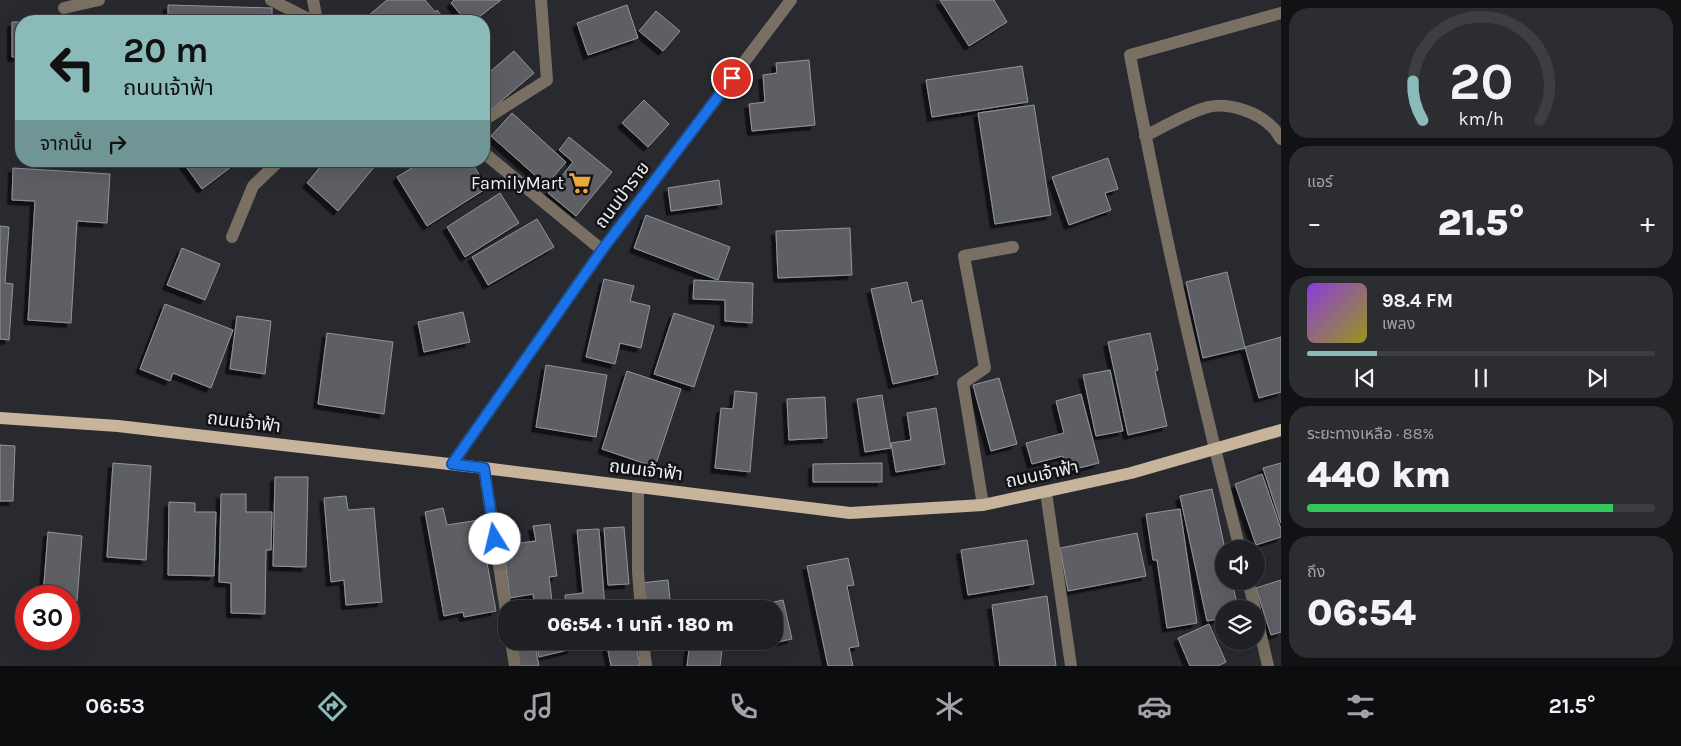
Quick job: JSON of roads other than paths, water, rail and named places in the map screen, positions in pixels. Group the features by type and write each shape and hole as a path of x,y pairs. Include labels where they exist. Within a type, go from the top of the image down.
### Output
{"main road":[{"name":"ถนนเจ้าฟ้า","path":"0,418 118,426 452,464 850,513 983,505 1131,473 1281,430"}],"street":[{"path":"64,8 99,0"},
{"path":"271,0 302,15"},
{"path":"313,0 314,15"},
{"path":"490,116 547,80 541,0"},
{"name":"ถนนป่าราย","path":"452,464 602,250 791,0"},
{"path":"1238,540 1214,450 1145,136 1130,55 1281,13"},
{"path":"1145,136 1188,114 1210,106 1230,106 1250,111 1272,126 1281,139"},
{"path":"490,158 602,250"},
{"path":"232,237 253,186 273,167"},
{"path":"983,505 963,383 986,368 964,256 1013,247"},
{"path":"484,468 504,600"},
{"path":"638,487 638,572 640,600"},
{"path":"1046,492 1071,666"},
{"path":"512,650 515,666"},
{"path":"644,650 646,666"},
{"path":"1264,650 1268,666"}],"place":[{"name":"FamilyMart","path":"580,183"}]}
